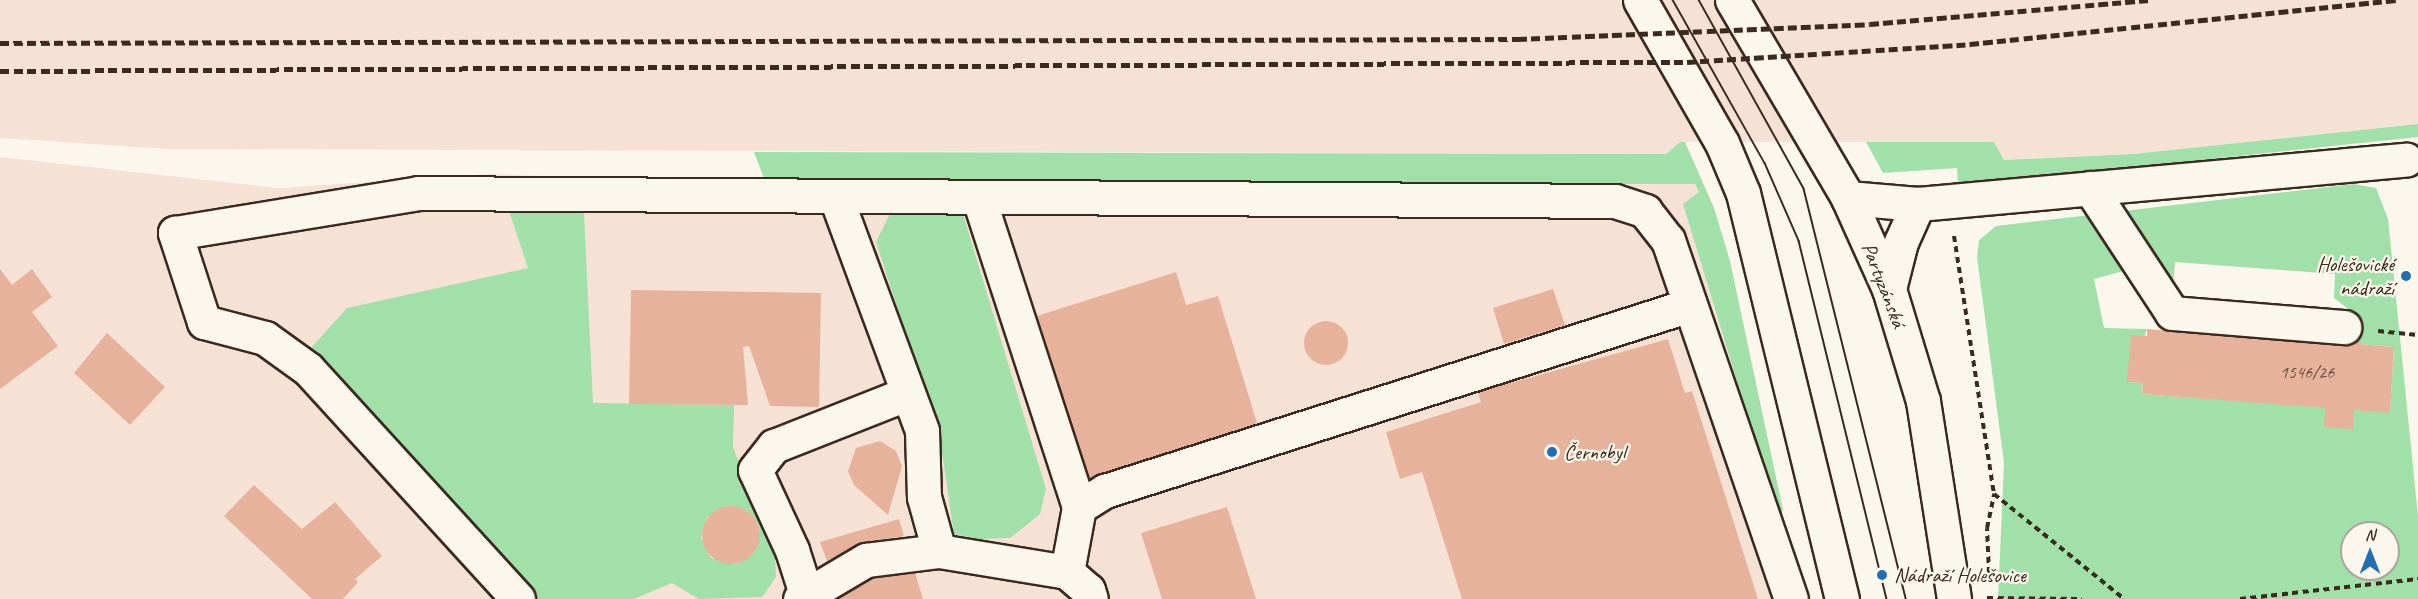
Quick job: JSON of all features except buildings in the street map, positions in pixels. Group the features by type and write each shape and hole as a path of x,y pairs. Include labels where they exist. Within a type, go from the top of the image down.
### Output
{"main road":[{"path":"1640,0 1722,143 1743,193 1842,599"},
{"name":"Partyzánská","path":"1732,0 1848,198 1889,289 1923,401 1954,599"},
{"path":"1848,198 1918,204 2406,160"},
{"path":"2090,188 2172,313 2344,327"},
{"path":"518,599 308,369 265,338 204,322 175,233 418,193 979,199 1615,201 1646,211 1668,240 1791,599"},
{"path":"836,198 906,394 922,431 924,497 939,551"},
{"path":"979,199 1079,507 1067,572"},
{"path":"1889,289 1901,242 1918,204"},
{"path":"1079,507 1105,491 1690,305"},
{"path":"906,394 774,446 754,470 792,550 804,598 866,560 939,551 1067,572 1089,590 1091,599"}],"path":[{"path":"1953,227 1994,494 1987,528 1989,597 2082,599"},
{"path":"1994,494 2124,599"},
{"path":"2240,599 2418,579"}],"shaded area":[{"path":"0,0 2418,0 2418,124 2133,154 2004,160 1994,142 1680,142 1667,154 166,149 0,138"},
{"path":"0,157 279,188 488,174 833,186 1695,184 1700,192 1683,204 1804,599 0,599"}],"green space":[{"path":"2418,124 2418,137 1958,186 1957,168 1883,173 1866,142 1994,142 2004,160 2133,154"},
{"path":"1680,142 1685,142 1714,208 1730,261 1783,510 1779,519 1683,204 1699,192 1695,184 766,184 754,152 1666,154"},
{"path":"2354,184 2376,188 2388,219 2418,516 2418,599 1998,599 2004,463 1977,257 1979,240 1996,226","holes":["2175,262 2335,274 2334,298 2347,308 2346,336 2359,337 2359,344 2394,347 2390,412 2142,394 2143,383 2128,382 2147,329 2104,328 2094,279 2127,270 2173,287"]},
{"path":"508,208 584,213 593,403 734,405 733,447 775,557 776,577 762,597 699,599 672,583 634,599 537,599 310,349 347,308 528,268","holes":["726,506 748,511 760,530 755,552 737,564 711,558 701,538 707,517"]},
{"path":"890,214 963,214 1046,489 1040,514 1010,538 981,539 954,534 940,439 876,242"}],"tram line":[{"path":"1673,0 1765,163 1799,241 1887,599"},
{"path":"1699,0 1804,189 1906,599"}],"railway":[{"path":"0,43 1518,39 1870,24 2149,0"},
{"path":"0,71 1687,62 1970,44 2399,0"}],"place":[{"name":"Holešovické nádraží","path":"2406,276"},
{"name":"Černobyl","path":"1552,452"},
{"name":"Nádraží Holešovice","path":"1882,575"}]}
